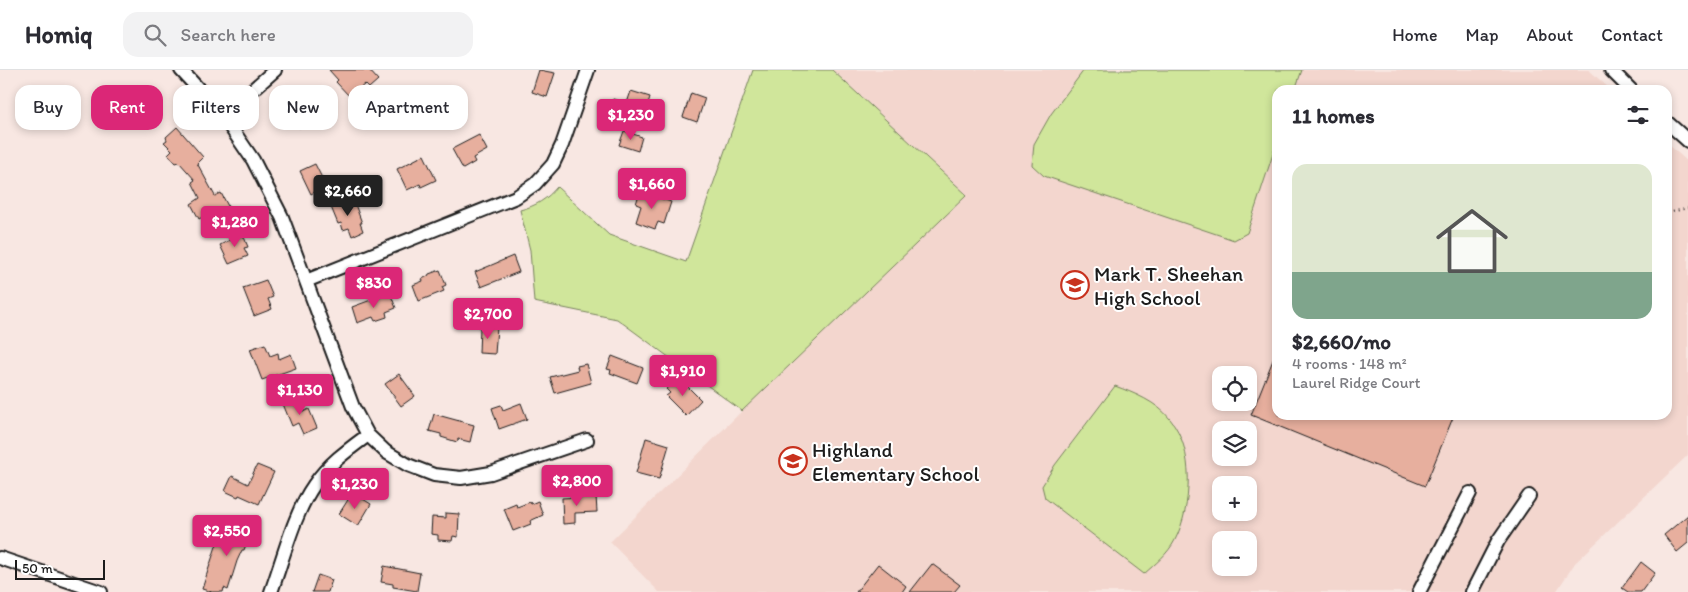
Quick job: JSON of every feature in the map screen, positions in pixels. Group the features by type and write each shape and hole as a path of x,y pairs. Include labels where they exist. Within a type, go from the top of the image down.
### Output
{"street":[{"path":"181,70 195,85"},
{"path":"258,85 275,70"},
{"path":"306,281 516,197 535,184 553,164 562,145 588,70"},
{"path":"1611,70 1626,85"},
{"path":"1672,127 1688,141"},
{"path":"233,130 254,160 282,217 353,406 368,435 386,452 408,465 434,475 461,478 491,474 587,440"},
{"path":"271,592 299,514 314,484 340,456 368,435"},
{"path":"1419,592 1470,493"},
{"path":"1472,592 1498,541 1529,496"},
{"path":"0,558 102,592"}],"path":[{"path":"1672,212 1688,208"}],"shaded area":[{"name":"Mark T. Sheehan High School","path":"832,70 1589,70 1606,85 1272,85 1272,420 1672,420 1672,148 1688,162 1688,455 1575,563 1556,592 659,592 610,542 778,375 967,195"}],"green space":[{"path":"753,70 832,70 967,195 742,411 617,319 534,302 530,250 520,210 541,202 557,187 609,235 686,262"},
{"path":"1084,70 1302,70 1297,85 1272,85 1272,157 1247,233 1234,240 1044,176 1032,165 1034,144 1051,114"},
{"path":"1115,386 1145,399 1165,413 1178,431 1184,446 1187,462 1187,495 1181,527 1169,550 1144,574 1045,498 1042,486 1055,465"}],"building":[{"path":"329,70 369,70 378,80 372,85 348,85 348,95 336,82 338,80"},
{"path":"539,70 555,73 547,97 532,92"},
{"path":"631,91 650,97 647,107 641,105 638,115 630,112 627,120 608,114 613,99 627,103"},
{"path":"691,93 705,98 697,122 683,117"},
{"path":"174,130 180,130 203,157 197,163 215,196 221,193 229,208 212,217 210,213 199,219 191,204 200,198 192,182 195,180 179,162 176,163 168,154 172,150 164,142 167,140 166,137"},
{"path":"624,131 642,137 638,151 619,145"},
{"path":"479,135 487,150 473,158 475,162 463,169 452,149"},
{"path":"424,155 436,180 421,187 420,184 407,190 397,169"},
{"path":"315,164 326,186 311,194 300,171"},
{"path":"640,191 671,202 664,224 658,222 655,229 636,222 641,206 636,204"},
{"path":"353,199 363,231 352,236 349,228 343,230 341,223 338,224 331,207"},
{"path":"242,232 248,247 244,248 248,256 229,264 220,245"},
{"path":"513,256 519,272 481,287 475,272"},
{"path":"440,270 446,285 442,287 444,291 419,301 413,285 423,281 422,279 429,274"},
{"path":"266,280 273,297 268,299 272,309 254,316 243,288"},
{"path":"390,293 396,308 386,312 387,317 375,321 373,317 357,323 352,307"},
{"path":"480,327 497,327 495,354 479,353"},
{"path":"265,344 270,356 278,353 279,359 291,354 296,368 262,380 250,349"},
{"path":"612,356 643,368 637,383 610,373 611,370 607,369"},
{"path":"1272,362 1272,420 1452,420 1425,486 1251,415 1253,411 1257,411 1257,400"},
{"path":"586,364 591,383 555,393 550,377 578,370 577,366"},
{"path":"399,374 415,396 401,406 385,384"},
{"path":"675,381 679,385 682,381 701,400 686,416 666,396 670,393 666,389"},
{"path":"297,398 303,412 309,409 317,428 303,434 298,423 292,426 283,404"},
{"path":"521,403 527,419 499,429 492,408 501,405 503,410"},
{"path":"434,414 474,425 470,442 458,439 457,442 441,437 441,434 429,431"},
{"path":"646,438 669,445 659,479 636,473"},
{"path":"257,465 274,472 259,504 225,491 232,476 248,484"},
{"path":"351,495 356,499 358,496 371,504 358,526 339,514"},
{"path":"596,496 597,512 575,513 575,523 563,524 562,498"},
{"path":"538,501 543,515 530,521 531,524 513,531 504,509 516,504 517,507"},
{"path":"446,513 459,514 458,537 453,536 452,541 438,540 438,535 431,534 432,517 446,518"},
{"path":"1688,515 1688,543 1677,552 1664,535"},
{"path":"236,519 253,525 244,550 242,550 237,561 228,590 224,588 223,592 212,592 202,589 222,528 232,532"},
{"path":"1641,562 1655,573 1641,592 1628,592 1622,588"},
{"path":"878,564 906,586 902,592 856,592"},
{"path":"932,564 960,585 954,592 910,592"},
{"path":"384,566 420,573 417,591 393,587 393,584 381,582"},
{"path":"318,575 332,580 328,592 312,592"}],"place":[{"name":"Mark T. Sheehan High School","path":"1075,285"},
{"name":"Highland Elementary School","path":"793,461"}]}
